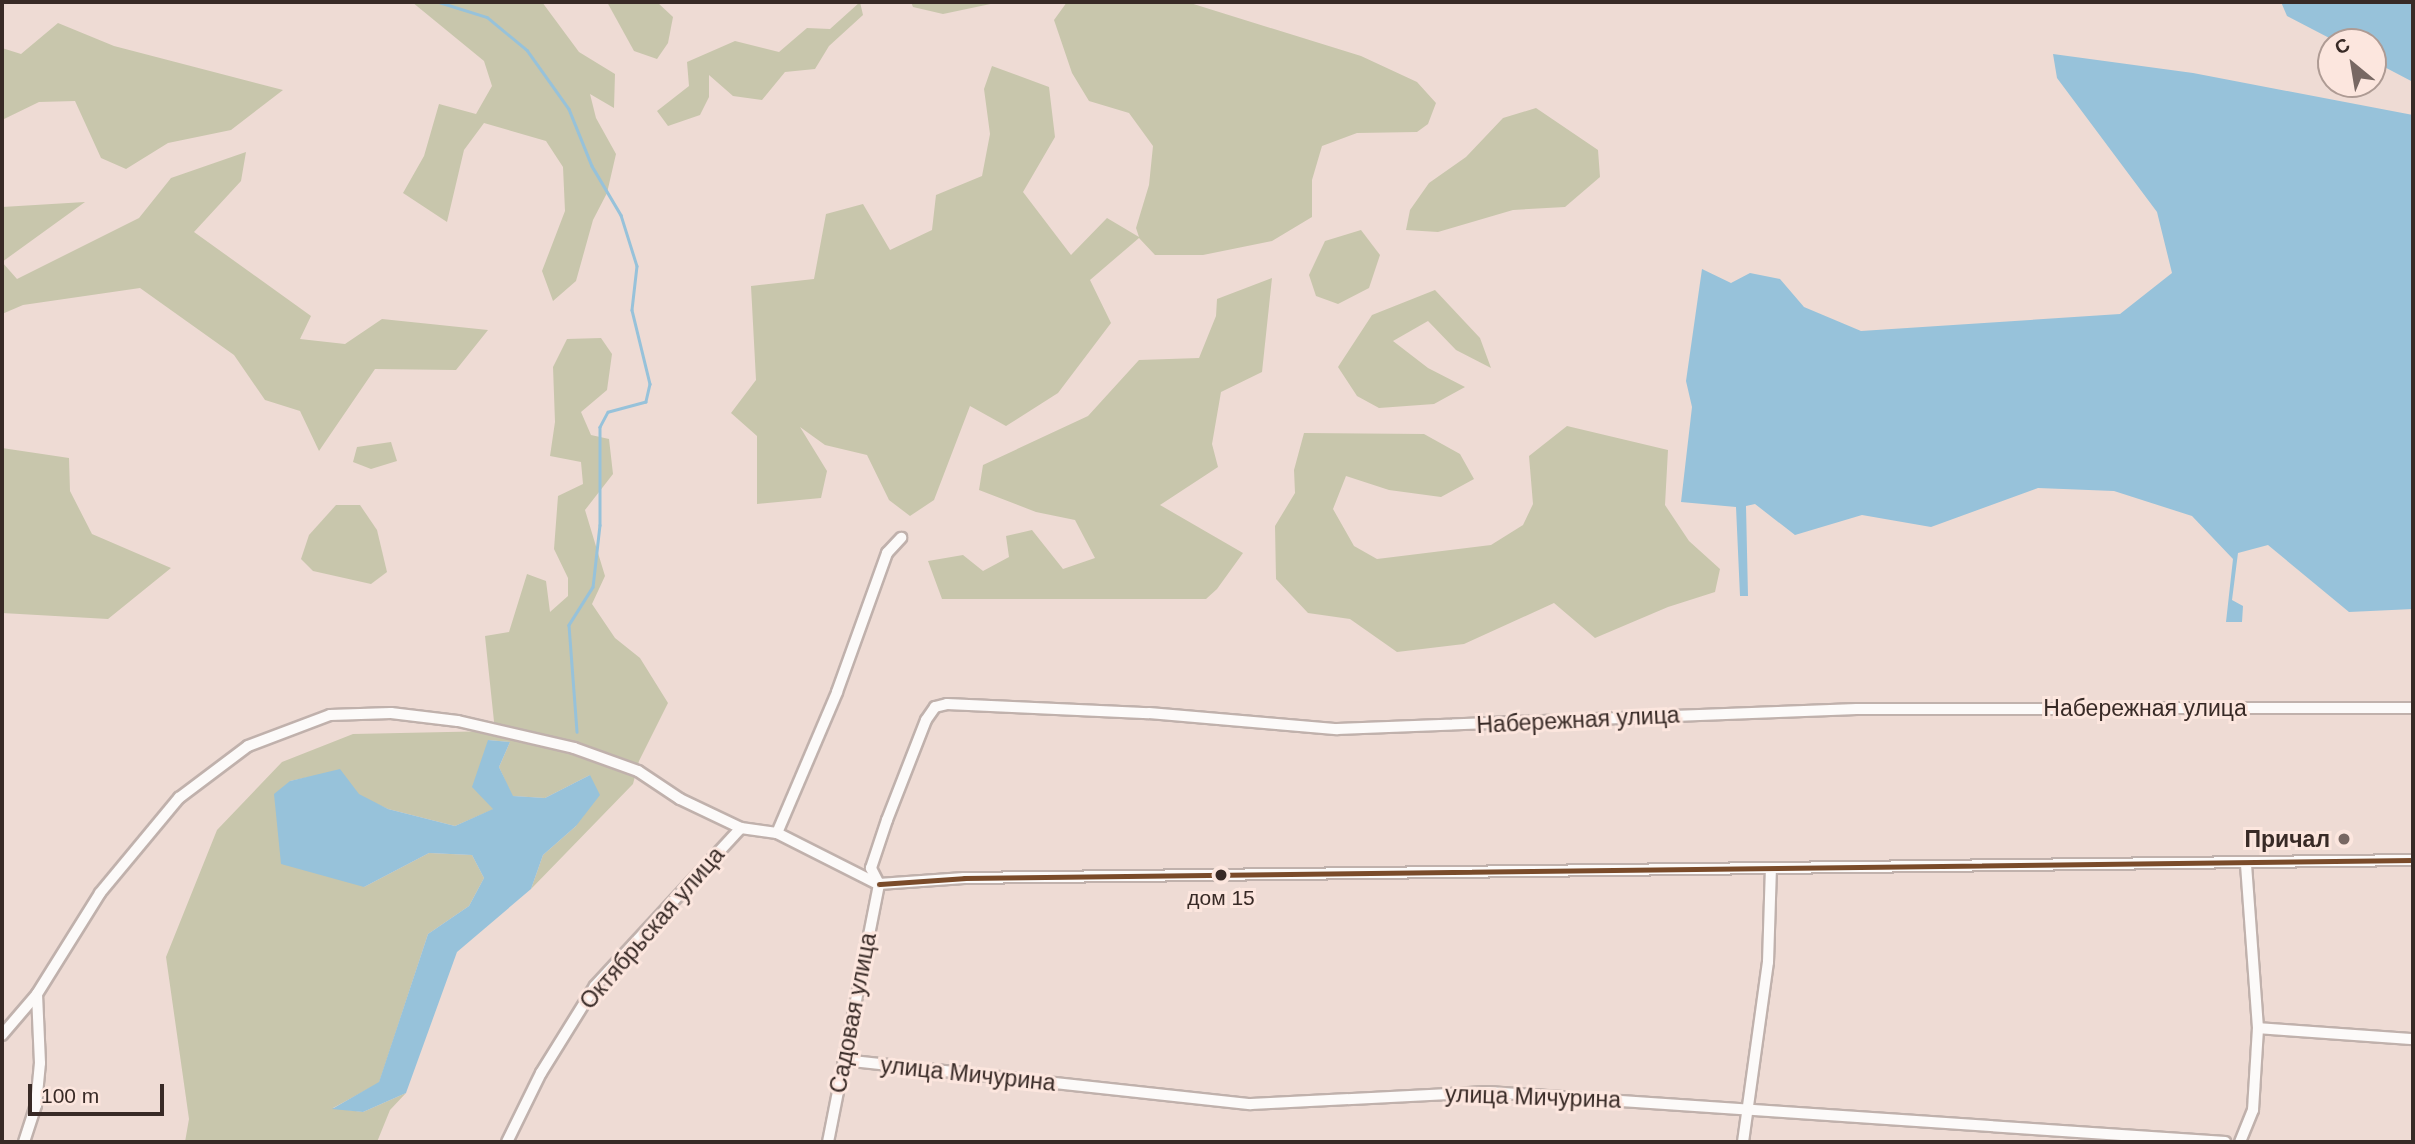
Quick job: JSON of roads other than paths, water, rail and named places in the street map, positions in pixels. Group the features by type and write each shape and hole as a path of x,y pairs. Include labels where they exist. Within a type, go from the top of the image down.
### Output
{"street":[{"path":"777,833 837,692 887,553 901,538"},
{"name":"Набережная улица","path":"879,884 872,868 892,808 926,720 935,707 947,704 1149,713 1337,729 1857,709 2413,708"},
{"path":"2,1035 37,995 100,892 179,797 248,746 330,715 391,713 458,721 574,748 638,771 680,799 741,828 777,833 879,884 964,878 2413,860"},
{"name":"Октябрьская улица","path":"507,1142 541,1073 595,986 741,828"},
{"path":"2240,1142 2253,1110 2258,1028 2246,863"},
{"path":"1743,1142 1768,962 1771,869"},
{"name":"Садовая улица","path":"828,1142 879,884"},
{"path":"24,1142 36,1105 40,1063 37,995"},
{"path":"2258,1028 2413,1039"},
{"name":"улица Мичурина","path":"843,1060 1251,1104 1488,1092 1748,1107 2225,1142"}],"water":[{"path":"2281,2 2413,2 2413,82 2387,68 2387,28 2317,28 2317,32 2287,16"},
{"path":"2053,54 2193,73 2413,115 2413,609 2349,612 2268,545 2238,553 2232,600 2243,606 2242,622 2226,622 2233,559 2192,516 2114,491 2038,488 1931,527 1862,515 1795,535 1755,504 1746,506 1748,596 1740,596 1736,507 1681,502 1692,407 1686,381 1702,269 1731,283 1750,273 1780,279 1804,307 1861,331 2120,314 2172,273 2157,212 2057,78"},
{"path":"488,740 510,742 499,767 513,796 545,798 590,775 600,795 576,826 543,855 531,889 457,952 406,1093 363,1112 332,1109 379,1082 428,934 469,906 484,878 472,855 429,853 364,887 281,864 274,794 290,781 340,769 359,794 388,809 455,826 493,809 472,787"}],"waterway":[{"path":"439,2 487,17 527,50 569,109 592,166 621,215 637,266 632,310 650,384 646,402 608,412 600,427 600,525 593,587 569,625 577,732"}],"place":[{"name":"Причал","path":"2344,839"},
{"name":"дом 15","path":"1221,875"}]}
